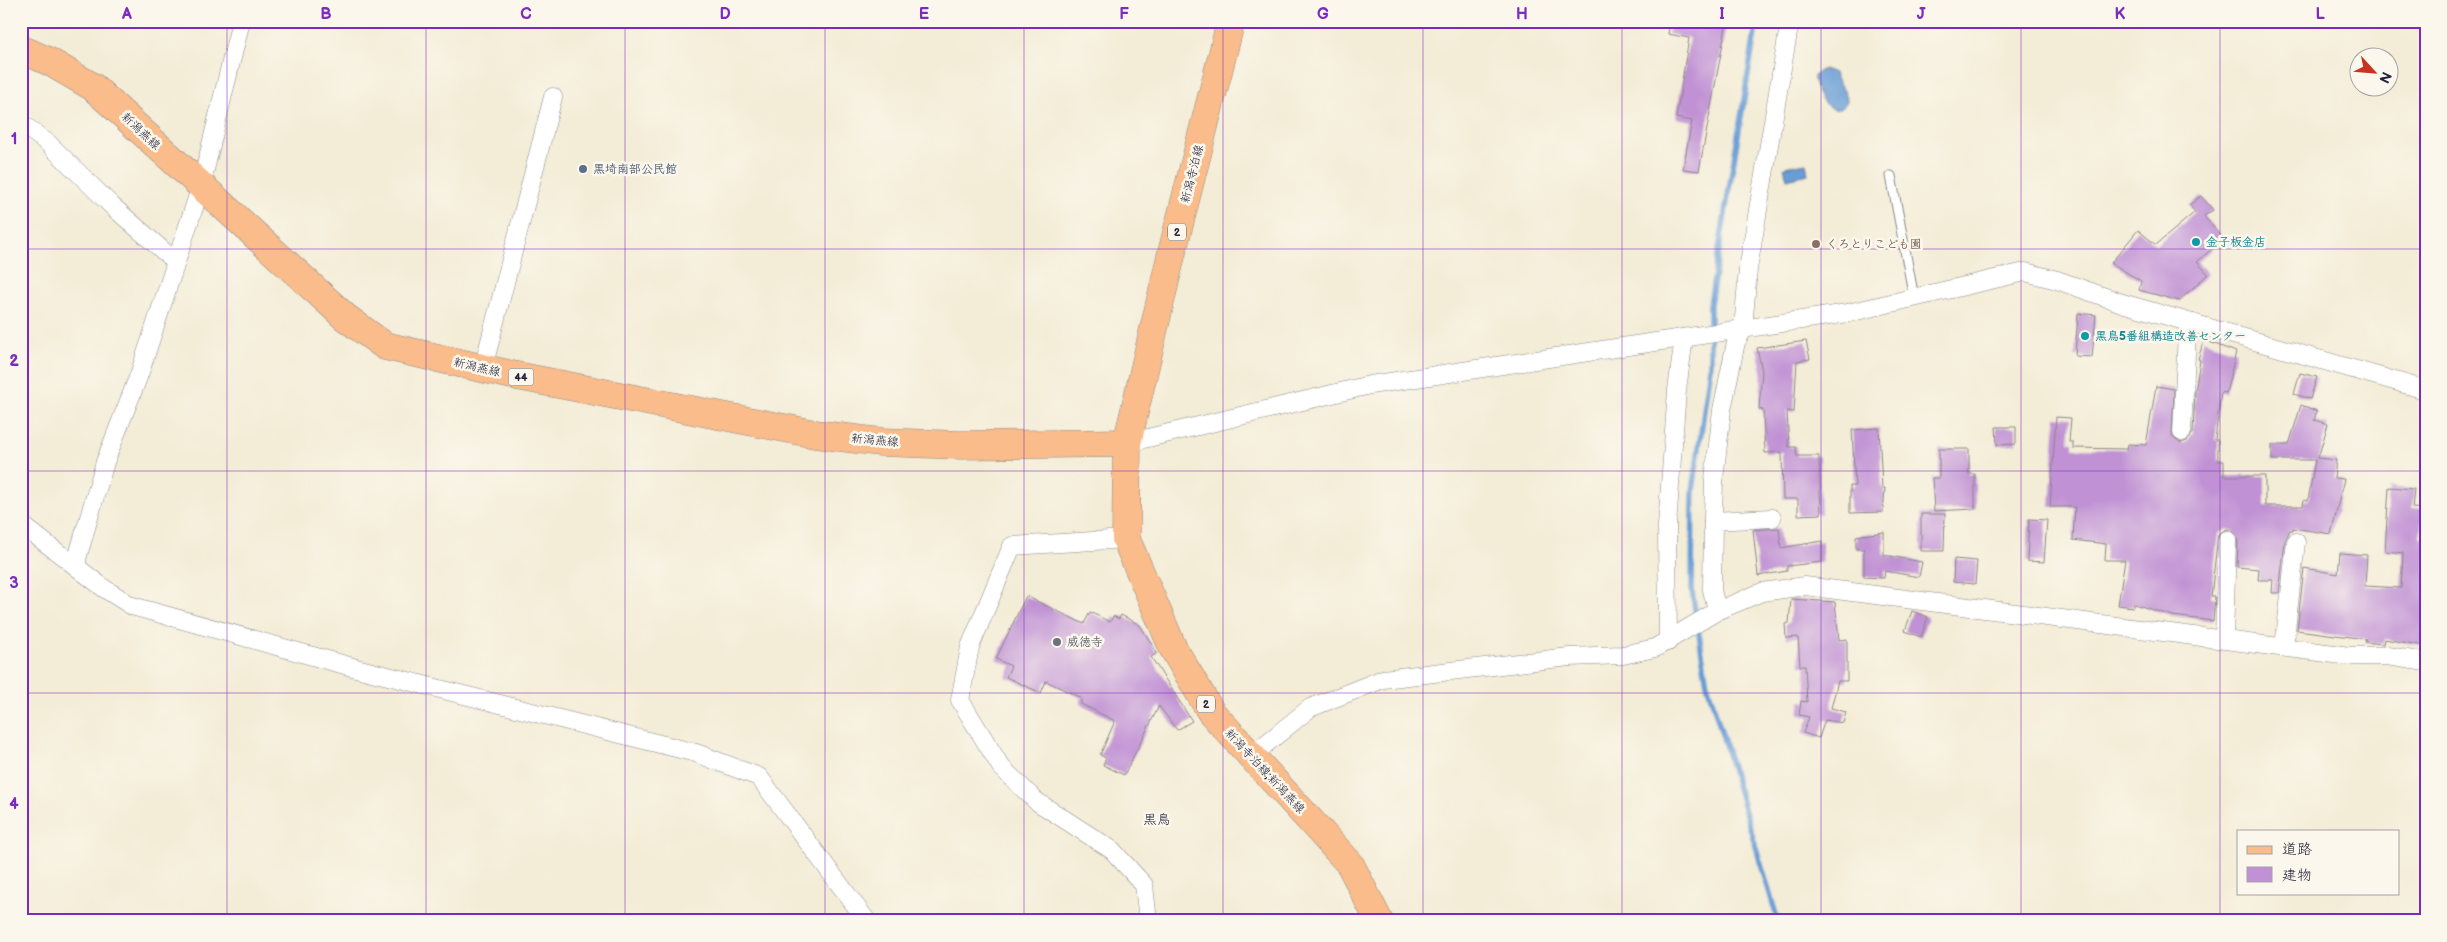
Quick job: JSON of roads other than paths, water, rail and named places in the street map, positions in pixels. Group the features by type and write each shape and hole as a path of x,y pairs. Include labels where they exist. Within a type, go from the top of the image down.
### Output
{"main road":[{"name":"新潟寺泊線","path":"1127,444 1171,256 1231,21"},
{"name":"新潟燕線","path":"21,49 50,62 94,87 345,317 385,346 483,368 815,434 865,440 960,445 1127,444"},
{"name":"新潟寺泊線;新潟燕線","path":"1127,444 1126,539 1178,656 1211,712 1350,864 1379,921"}],"street":[{"path":"77,567 77,559 105,462 139,375 201,186 241,21"},
{"path":"1713,615 1714,479 1722,410 1738,331 1790,21"},
{"path":"483,368 553,97"},
{"path":"21,123 49,144 112,206 176,262"},
{"path":"1127,444 1370,385 1848,313 2026,272 2038,274 2122,303 2426,390"},
{"path":"2182,432 2187,334 2193,323"},
{"path":"1675,638 1667,526 1677,390 1688,337"},
{"path":"1713,521 1772,518"},
{"path":"21,524 104,589 132,606 356,668 696,754 759,777 867,921"},
{"path":"1126,539 1012,546 970,647 960,700 1001,766 1036,801 1112,850 1144,885 1148,921"},
{"path":"2224,639 2227,540"},
{"path":"2284,647 2296,542"},
{"path":"1251,756 1310,708 1383,680 1569,657 1623,655 1655,648 1713,615 1762,592 1806,586 2350,656 2387,656 2426,662"}],"lane":[{"path":"1891,176 1914,298"}],"water":[{"path":"1820,70 1834,73 1847,97 1847,101 1842,107 1830,108 1820,97 1814,83 1814,76"},
{"path":"1806,163 1808,174 1787,179 1784,167"}],"waterway":[{"path":"1757,21 1710,304 1710,367 1693,491 1692,591 1707,684 1778,921"}],"place":[{"name":"黒埼南部公民館","path":"583,169"},
{"name":"金子板金店","path":"2196,242"},
{"name":"くろとりこども園","path":"1816,244"},
{"name":"黒鳥5番組構造改善センター","path":"2085,336"},
{"name":"威徳寺","path":"1057,642"}],"district":[{"name":"黒鳥","path":"1157,819"}]}
